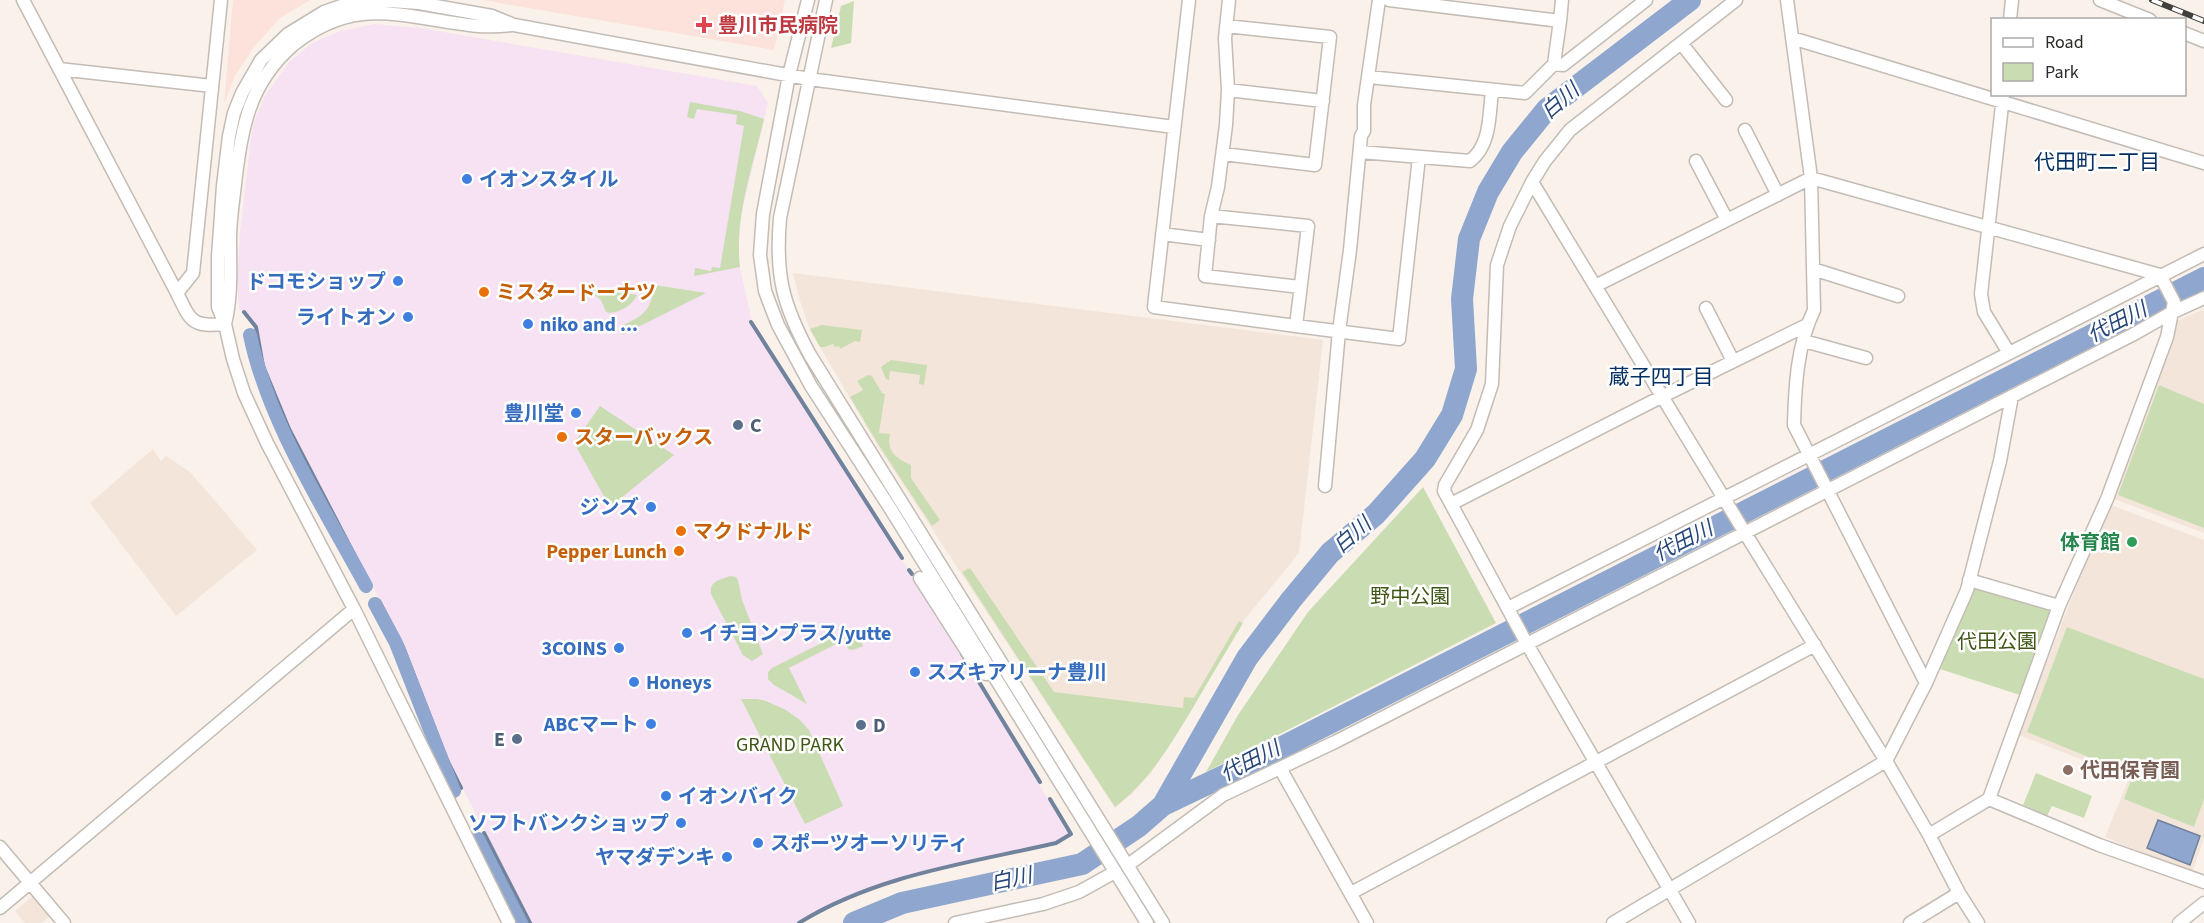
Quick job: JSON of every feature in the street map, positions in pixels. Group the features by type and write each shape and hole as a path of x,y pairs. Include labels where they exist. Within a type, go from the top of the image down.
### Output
{"street":[{"path":"23,0 188,315 198,324 206,326 225,324"},
{"path":"177,293 190,280 193,273 221,0"},
{"path":"808,0 789,75 760,236 762,271 768,299 778,325 811,386 890,508 1147,923"},
{"path":"826,0 785,190 778,244 779,271 783,295 790,316 810,355 1163,923"},
{"path":"1189,0 1154,307 1399,339 1419,157"},
{"path":"1229,0 1225,38 1228,90 1223,154 1211,216 1205,276 1300,286"},
{"path":"1325,486 1339,332 1361,136 1364,131 1364,105 1379,0"},
{"path":"1389,0 1560,21"},
{"path":"1369,77 1525,93 1554,64 1562,0"},
{"path":"1554,64 1563,65 1646,0"},
{"path":"1689,923 1525,640 1444,491 1445,484 1477,430 1492,384 1497,266 1510,226 1532,182 1545,161 1570,130 1736,0"},
{"path":"1787,0 1810,178 1814,310 1806,325 1795,386 1794,426 1926,683"},
{"path":"2010,18 2012,0"},
{"path":"2100,0 2145,18"},
{"path":"509,923 354,609 267,443 244,393 218,307 218,257 229,136 234,113 242,93 261,60 288,34 324,12 344,5 365,2 418,3 492,16 514,25 789,75 1174,127"},
{"path":"1223,154 1315,165 1330,37 1226,26"},
{"path":"2186,34 2204,41"},
{"path":"1792,38 1991,95"},
{"path":"1681,43 1726,100"},
{"path":"59,69 212,86"},
{"path":"1228,90 1323,100"},
{"path":"1360,152 1470,161 1477,155 1486,138 1492,91"},
{"path":"2009,353 1984,312 1981,294 2002,98 2204,163"},
{"path":"1745,130 1778,195"},
{"path":"1696,161 1727,220"},
{"path":"1595,286 1810,178 1987,227 2161,279"},
{"path":"1532,182 1743,531 1886,761 1978,923"},
{"path":"1211,216 1308,226 1296,326"},
{"path":"1162,234 1209,240"},
{"path":"1510,612 1811,458 2009,353 2161,279 2204,254"},
{"path":"1813,269 1898,296"},
{"path":"1929,835 1989,799 2060,606 2107,499 2167,337 2172,307 2161,279"},
{"path":"1124,860 1223,795 1743,531 1826,486 2134,334 2172,307 2204,298"},
{"path":"1706,308 1733,361"},
{"path":"1451,504 1806,325"},
{"path":"1804,342 1866,358"},
{"path":"1613,923 1886,761 1926,683 1967,590 2000,461 2012,396"},
{"path":"920,578 968,653 1008,700"},
{"path":"1969,580 2060,606"},
{"path":"0,908 354,609"},
{"path":"1351,893 1815,645"},
{"path":"1280,768 1367,923"},
{"path":"1989,799 2099,845 2204,882"},
{"path":"0,847 64,923"},
{"path":"955,923 1043,904 1079,892 1112,868"},
{"path":"1910,923 1959,893"},
{"path":"2179,923 2204,903"}],"shaded area":[{"path":"233,0 310,0 280,18 253,48 235,76 224,104"},
{"name":"豊川市民病院","path":"482,0 785,0 774,50"},
{"path":"375,24 420,28 757,86 768,103 741,215 739,242 739,264 754,330 924,594 1069,834 1056,841 951,864 892,880 846,896 796,923 532,923 448,760 404,646 290,429 265,366 257,326 239,308 237,274 251,138 254,122 265,96 288,63 312,43 340,31"},
{"path":"793,273 1323,340 1299,553 1245,619 1151,773 1115,808 879,448 810,330"},
{"path":"2204,309 2204,533 2112,498 2175,322"},
{"path":"153,449 161,461 166,456 191,473 257,550 176,616 90,503"},
{"path":"2108,504 2204,540 2204,838 2192,873 2105,837 2129,778 2019,735"},
{"path":"34,895 51,915 42,923 25,923 15,911"}],"green space":[{"path":"854,1 851,43 831,48 841,6"},
{"path":"690,102 740,111 764,119 742,211 740,267 694,276 695,268 711,271 712,267 720,268 744,126 736,124 737,115 697,109 694,119 687,117"},
{"path":"655,285 706,293 622,335 619,327 644,312 648,307"},
{"path":"583,286 637,295 626,307 610,313 606,312 601,300"},
{"path":"822,325 862,330 860,342 855,341 840,349 839,346 835,347 833,344 820,347 810,329"},
{"path":"891,360 927,365 924,385 919,384 920,375 890,371 889,380 886,379 881,367"},
{"path":"868,375 872,376 882,393 885,394 879,433 890,434 891,450 901,460 911,465 911,478 940,520 932,526 850,397 863,390 857,381"},
{"path":"2159,385 2204,404 2204,528 2118,495"},
{"path":"600,406 674,455 610,507 574,443"},
{"name":"野中公園","path":"1423,487 1496,623 1206,772 1238,715 1308,612"},
{"path":"970,568 1054,692 1183,708 1184,697 1194,698 1239,621 1243,623 1168,748 1139,785 1115,807 962,572"},
{"path":"730,576 738,580 742,600 763,654 752,661 743,655 711,594 713,584"},
{"name":"代田公園","path":"1977,588 2049,608 2052,614 2020,695 1940,669 1973,591"},
{"path":"853,627 863,646 853,650 848,649 844,640 789,668 807,704 774,685 768,679 768,672 772,668"},
{"path":"2067,627 2204,679 2204,799 2194,827 2124,799 2133,775 2027,732"},
{"name":"GRAND PARK","path":"741,699 757,699 786,710 809,730 843,806 805,824"},
{"path":"2036,773 2092,796 2084,818 2052,806 2047,816 2023,805"}],"water":[{"path":"2158,820 2200,836 2190,865 2147,848"}],"waterway":[{"name":"白川","path":"854,923 902,903 1082,864 1139,826 1163,805 1247,658 1330,553 1376,514 1425,459 1452,415 1466,369 1462,299 1469,239 1488,192 1512,152 1547,109 1690,0"},
{"name":"代田川","path":"1163,805 1255,761 2204,278"},
{"path":"244,312 256,327 263,366 289,429 369,583"},
{"path":"751,322 902,558"},
{"path":"250,335 258,368 284,432 366,586"},
{"path":"909,570 912,574"},
{"path":"379,601 403,647 447,760 461,788"},
{"path":"375,604 396,643 454,791"},
{"path":"962,654 1040,782"},
{"path":"799,923 859,893 891,882 957,864 1056,843 1071,834 1050,799"},
{"path":"484,833 530,923"},
{"path":"478,839 521,923"}],"railway":[{"path":"2152,0 2204,21"}],"place":[{"name":"豊川市民病院","path":"704,25"},
{"name":"イオンスタイル","path":"467,179"},
{"name":"ドコモショップ","path":"398,281"},
{"name":"ミスタードーナツ","path":"484,292"},
{"name":"ライトオン","path":"408,317"},
{"name":"niko and ...","path":"528,324"},
{"name":"豊川堂","path":"576,413"},
{"name":"C","path":"738,425"},
{"name":"スターバックス","path":"562,437"},
{"name":"ジンズ","path":"651,507"},
{"name":"マクドナルド","path":"681,531"},
{"name":"体育館","path":"2132,542"},
{"name":"Pepper Lunch","path":"679,551"},
{"name":"イチヨンプラス/yutte","path":"687,633"},
{"name":"3COINS","path":"619,648"},
{"name":"スズキアリーナ豊川","path":"915,672"},
{"name":"Honeys","path":"634,682"},
{"name":"ABCマート","path":"651,724"},
{"name":"D","path":"861,725"},
{"name":"E","path":"517,739"},
{"name":"代田保育園","path":"2068,770"},
{"name":"イオンバイク","path":"666,796"},
{"name":"ソフトバンクショップ","path":"681,823"},
{"name":"スポーツオーソリティ","path":"758,843"},
{"name":"ヤマダデンキ","path":"727,857"}],"district":[{"name":"代田町二丁目","path":"2097,162"},
{"name":"蔵子四丁目","path":"1661,377"}]}
